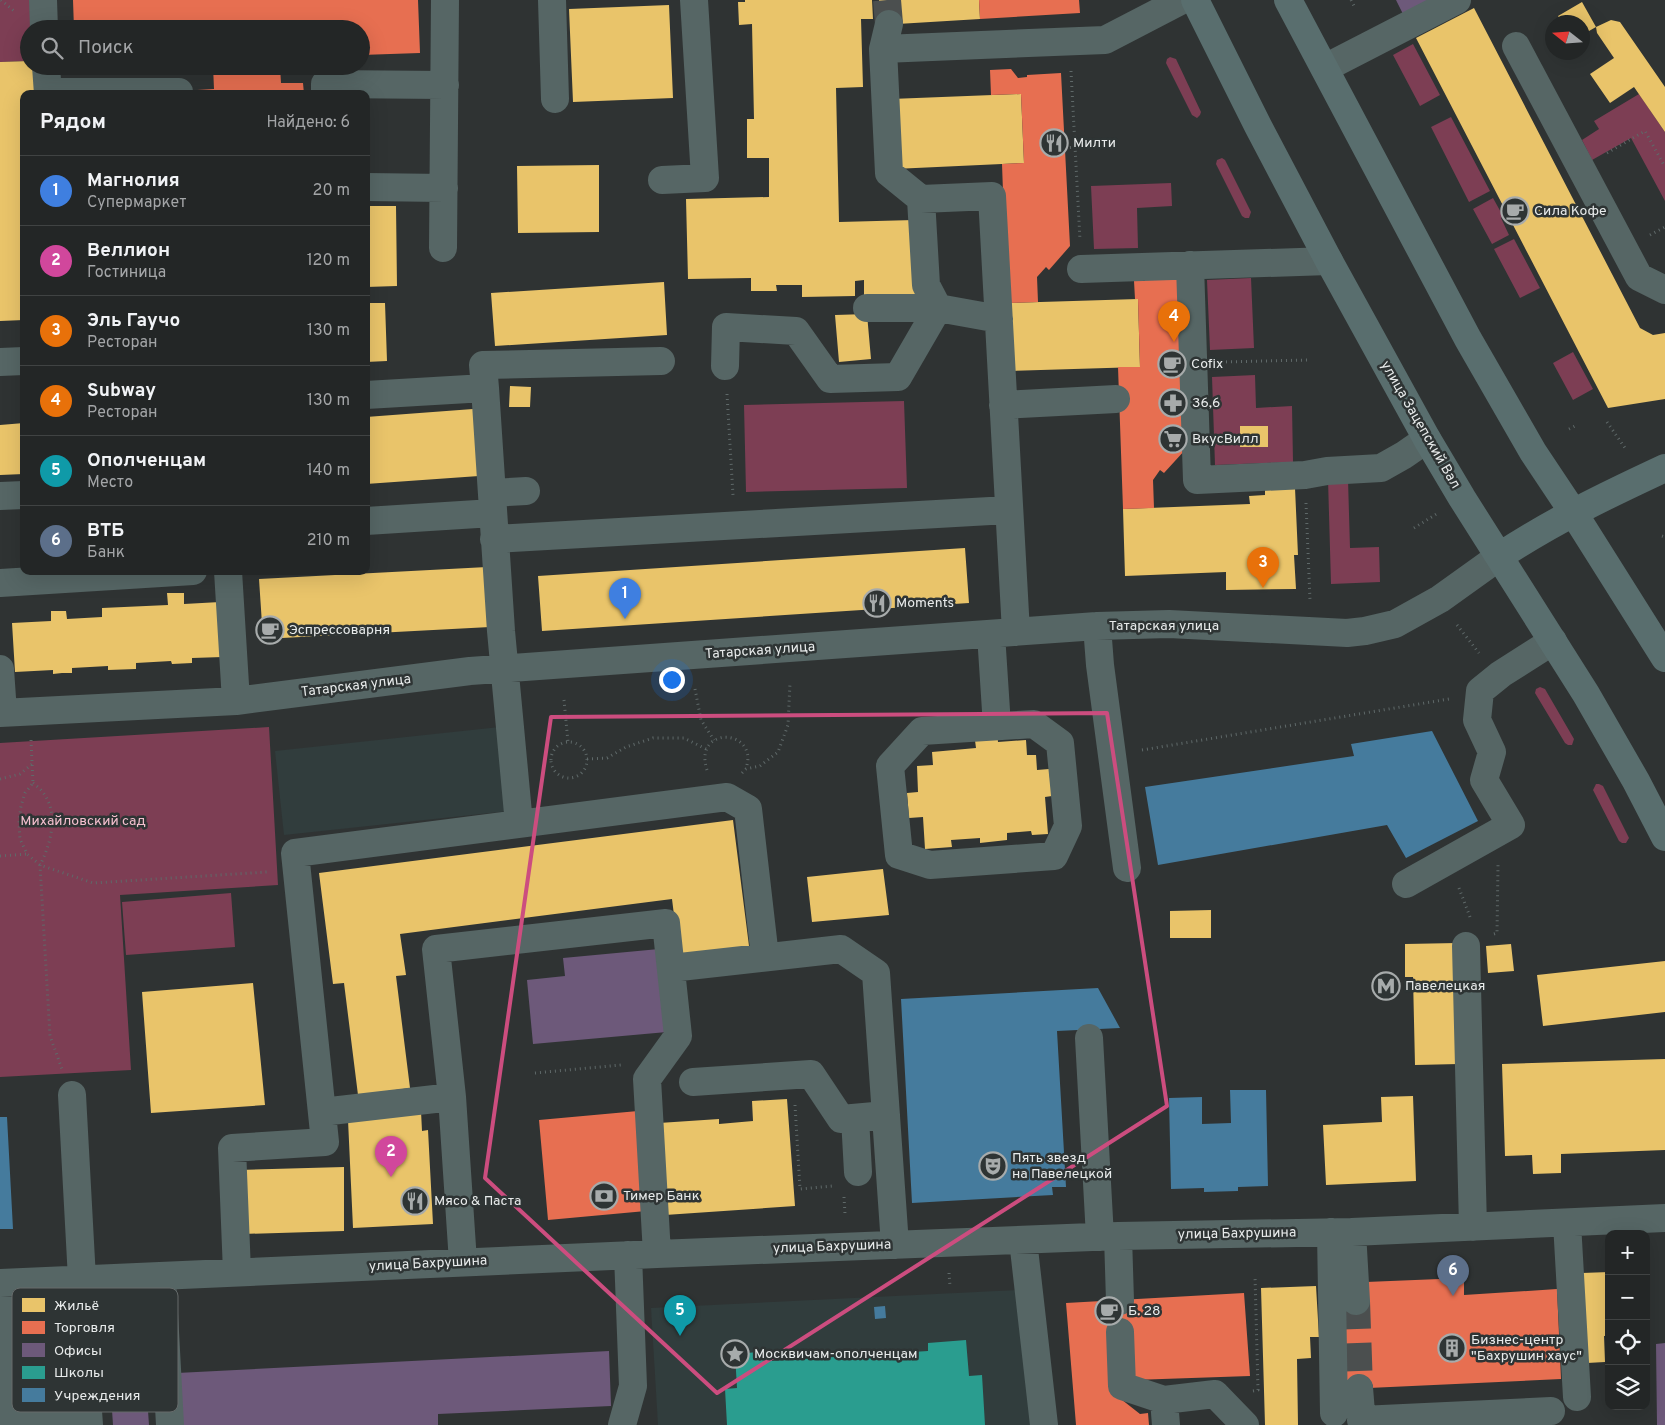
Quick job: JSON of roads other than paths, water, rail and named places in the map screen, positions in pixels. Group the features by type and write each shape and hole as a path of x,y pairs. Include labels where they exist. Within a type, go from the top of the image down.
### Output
{"main road":[{"name":"улица Зацепский Вал","path":"1195,0 1258,126 1329,261 1427,439 1462,498 1586,694 1636,781 1665,837"},
{"path":"1288,0 1468,339 1533,452 1665,658"},
{"path":"1500,556 1536,532 1573,512 1665,468"}],"street":[{"path":"43,0 44,20"},
{"path":"443,248 445,0"},
{"path":"552,0 556,98"},
{"path":"662,180 705,178 694,0"},
{"path":"997,726 1008,510 992,196 921,199 889,172 886,36 1069,41 1105,40 1182,0"},
{"path":"1325,68 1458,0"},
{"path":"1516,46 1639,277 1665,290"},
{"path":"48,84 146,90"},
{"path":"325,90 325,84 445,85"},
{"path":"370,187 444,188"},
{"path":"921,199 926,285 938,308"},
{"path":"1081,269 1329,261"},
{"path":"1190,265 1197,480 1305,475 1327,471 1381,468 1404,456 1427,439"},
{"path":"867,308 938,308 998,319"},
{"path":"725,366 726,327 796,331 830,380 898,377 938,308"},
{"path":"0,362 20,361"},
{"path":"519,824 509,769 483,365 661,361"},
{"path":"370,395 485,388"},
{"path":"1003,405 1116,399"},
{"path":"493,515 526,491"},
{"path":"0,496 20,495"},
{"path":"370,520 493,515 735,526 1008,510"},
{"name":"Татарская улица","path":"2,713 236,701 470,672 1097,626 1169,624 1347,633 1395,624 1440,599 1500,556"},
{"path":"0,583 129,575"},
{"path":"228,575 236,701"},
{"path":"1097,626 1099,657 1127,868"},
{"path":"1406,884 1512,825 1484,780 1492,752 1477,720 1480,691 1501,674 1553,641"},
{"path":"0,669 2,713"},
{"path":"1034,724 1060,743 1068,826 1054,856 930,865 899,855 890,766 922,731 997,726 1034,724"},
{"path":"237,1272 232,1148 325,1142 295,853 316,841 519,824 727,797 748,809 765,957"},
{"path":"463,1262 452,1097 436,949 666,923 678,1036 647,1079 657,1254"},
{"path":"1473,943 1473,1227"},
{"path":"671,968 841,949 876,973 895,1245"},
{"path":"1089,1038 1109,1237 1120,1301"},
{"path":"693,1082 811,1074 841,1119 886,1115"},
{"path":"72,1095 82,1279"},
{"path":"322,1112 452,1097"},
{"path":"851,1183 855,1118"},
{"name":"улица Бахрушина","path":"1,1283 628,1255 1109,1237 1342,1232 1665,1218"},
{"path":"1566,1223 1577,1397"},
{"path":"1342,1232 1356,1301"},
{"path":"1334,1413 1342,1232"},
{"path":"1023,1240 1044,1425"},
{"path":"622,1425 633,1386 628,1255"},
{"path":"162,1276 163,1288"},
{"path":"1,1283 5,1414 60,1412"},
{"path":"1120,1332 1122,1386 1165,1413 1215,1394 1245,1425"},
{"path":"1359,1388 1362,1422 1551,1411"},
{"path":"88,1412 89,1425"},
{"path":"169,1412 170,1425"}],"tunnel":[{"path":"887,0 889,24"},
{"path":"1356,1301 1359,1388"}],"place":[{"name":"Милти","path":"1054,143"},
{"name":"Сила Кофе","path":"1515,211"},
{"name":"Subway","path":"1174,342"},
{"name":"Cofix","path":"1172,364"},
{"name":"36,6","path":"1173,403"},
{"name":"ВкусВилл","path":"1173,439"},
{"name":"Эль Гаучо","path":"1263,588"},
{"name":"Moments","path":"877,603"},
{"name":"Магнолия","path":"625,619"},
{"name":"Эспрессоварня","path":"270,630"},
{"name":"Павелецкая","path":"1386,986"},
{"name":"Пять звезд на Павелецкой","path":"993,1166"},
{"name":"Веллион","path":"391,1177"},
{"name":"Тимер Банк","path":"604,1196"},
{"name":"Мясо & Паста","path":"415,1201"},
{"name":"ВТБ","path":"1453,1296"},
{"name":"Б. 28","path":"1109,1311"},
{"name":"Ополченцам","path":"680,1336"},
{"name":"Бизнес-центр \"Бахрушин хаус\"","path":"1452,1348"},
{"name":"Москвичам-ополченцам","path":"735,1354"}],"park label":[{"name":"Михайловский сад","path":"83,821"}]}
